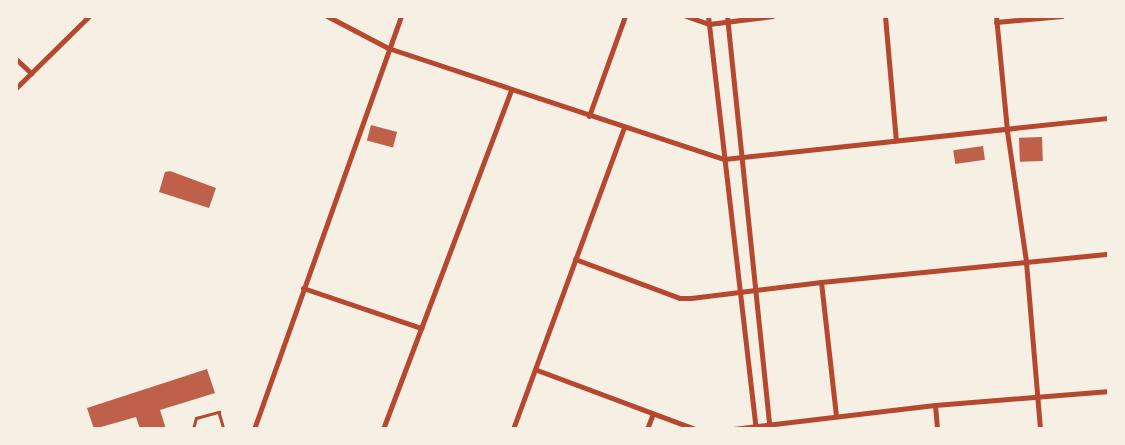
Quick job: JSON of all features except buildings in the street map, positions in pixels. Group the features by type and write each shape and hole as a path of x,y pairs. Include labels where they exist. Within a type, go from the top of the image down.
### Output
{"street":[{"path":"16,88 89,16"},
{"path":"327,16 388,48 624,128 724,159 1007,131 1109,118"},
{"path":"254,429 388,48 401,16"},
{"path":"589,116 625,16"},
{"path":"686,16 709,24 727,19 772,16"},
{"path":"708,16 756,427"},
{"path":"885,16 896,141"},
{"path":"1040,429 1026,262 1007,131 996,19 1062,16"},
{"path":"727,19 770,426"},
{"path":"16,59 31,73"},
{"path":"382,429 511,90"},
{"path":"513,429 624,128"},
{"path":"575,259 680,298 821,282 1109,254"},
{"path":"821,282 836,416"},
{"path":"303,288 421,328"},
{"path":"536,370 652,416 694,429"},
{"path":"733,429 935,405 1109,391"},
{"path":"935,405 937,429"},
{"path":"648,429 652,416"}],"lane":[{"path":"192,429 196,418 219,412 224,429"}]}
